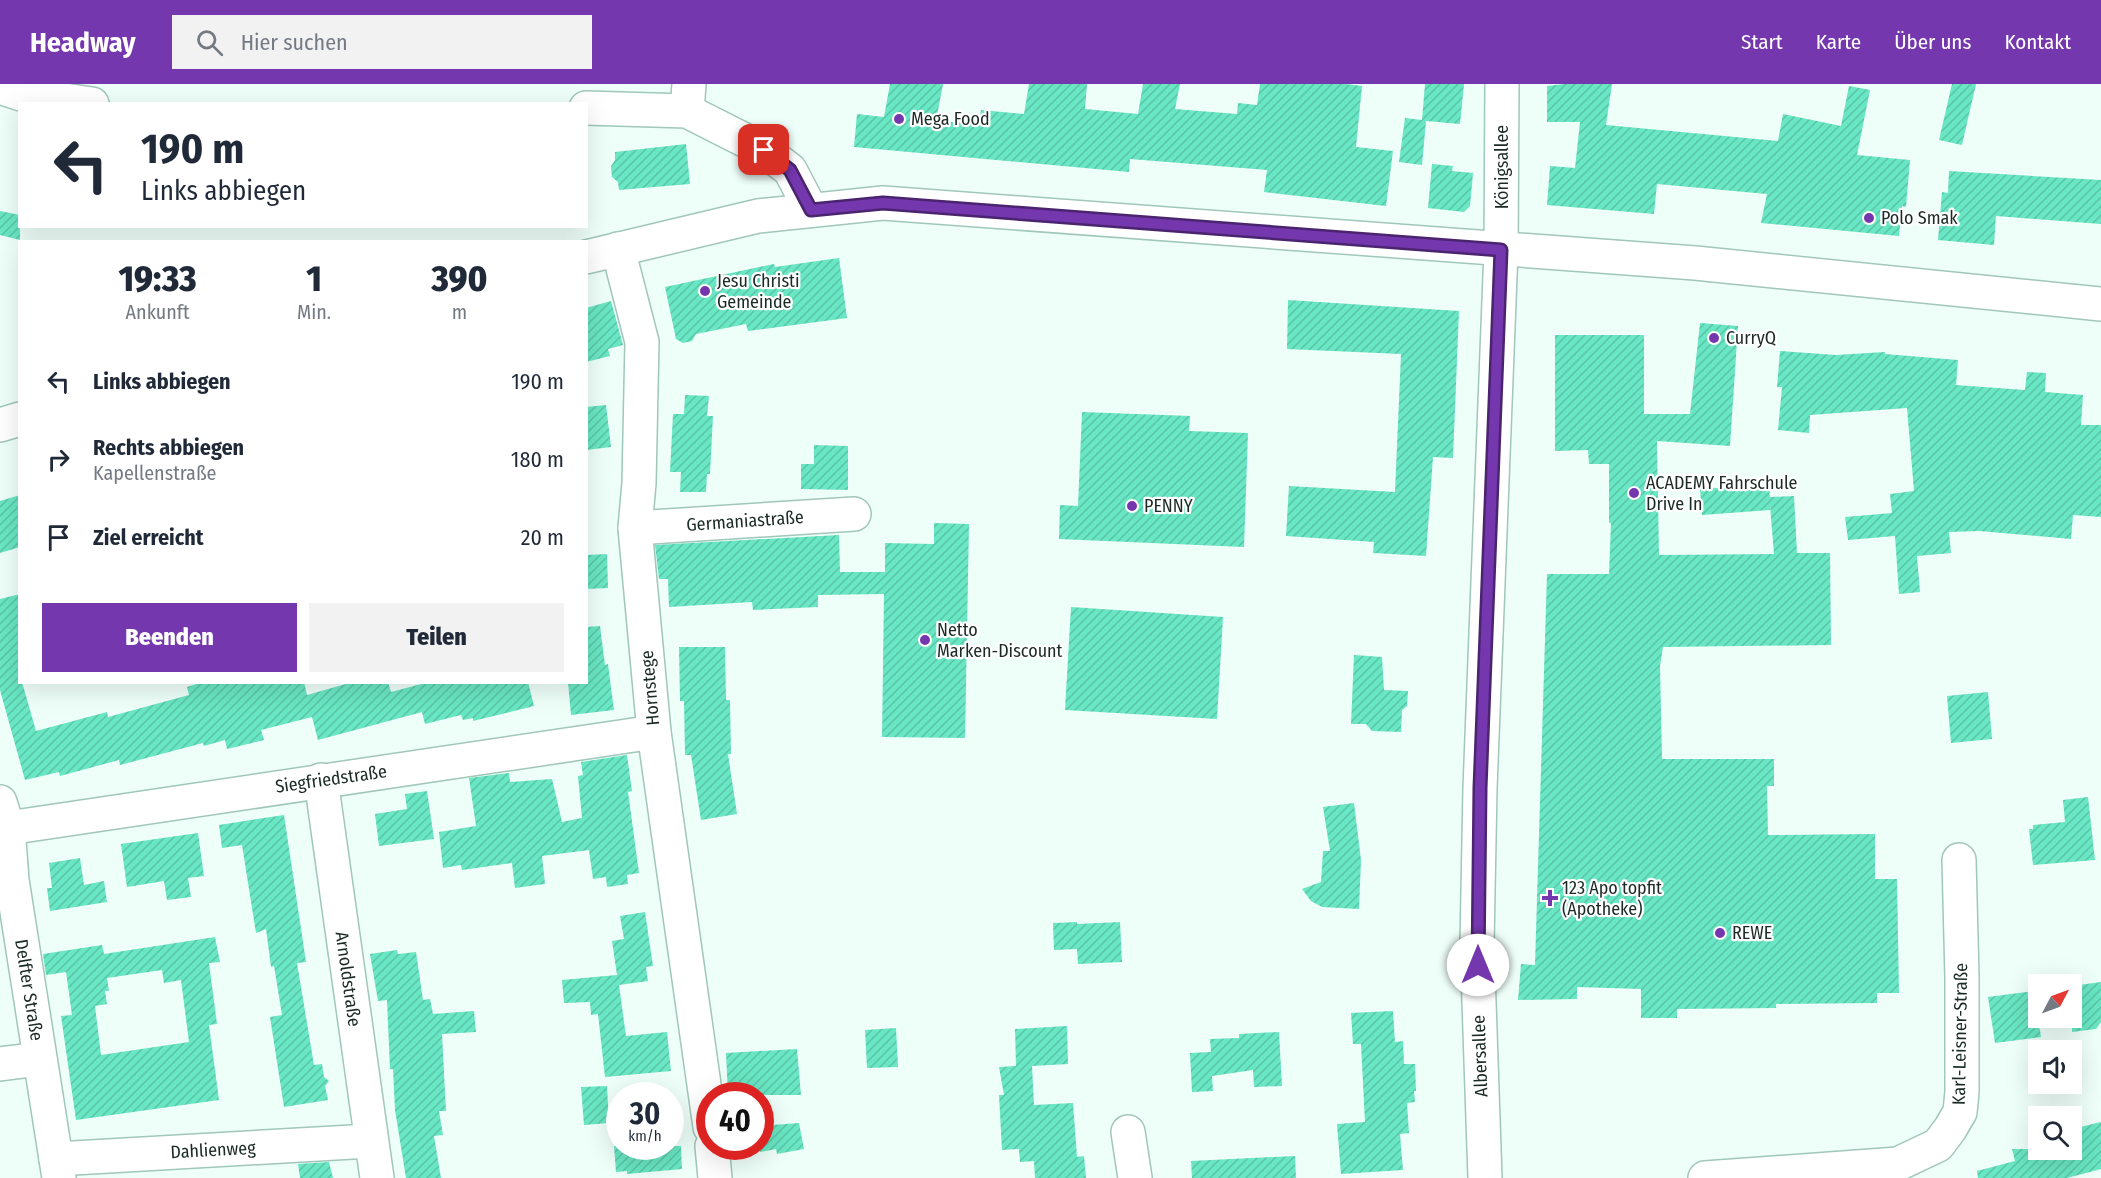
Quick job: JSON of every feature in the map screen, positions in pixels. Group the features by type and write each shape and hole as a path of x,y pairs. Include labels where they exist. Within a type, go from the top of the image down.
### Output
{"street":[{"name":"Königsallee","path":"1501,250 1502,84"},
{"path":"0,87 21,94 78,102"},
{"path":"588,108 688,98 790,170 811,210"},
{"path":"588,256 758,216 883,203 1501,250 1695,262 2101,304"},
{"name":"Hornstege","path":"618,249 642,342 639,483 635,528 654,732 704,1082"},
{"name":"Albersallee","path":"1485,1178 1477,943 1480,788 1501,250"},
{"path":"0,424 18,420"},
{"name":"Germaniastraße","path":"635,528 854,514"},
{"name":"Siegfriedstraße","path":"4,815 321,780 654,732"},
{"name":"Arnoldstraße","path":"321,780 377,1178"},
{"name":"Delfter Straße","path":"4,815 57,1169"},
{"name":"Karl-Leisner-Straße","path":"1705,1178 1898,1164 1938,1145 1960,1112 1962,1092 1959,860"},
{"path":"0,1064 40,1059"},
{"path":"1128,1132 1135,1178"},
{"name":"Dahlienweg","path":"57,1169 370,1140"},
{"path":"713,1160 715,1178"}],"building":[{"path":"890,84 943,84 936,121 979,124 981,110 1024,114 1029,84 1087,84 1085,109 1138,114 1143,84 1180,84 1175,109 1237,114 1238,103 1257,105 1260,84 1362,86 1356,147 1393,151 1386,206 1264,192 1267,170 1130,159 1129,172 854,147 857,114 884,117"},
{"path":"1425,84 1464,84 1460,124 1426,121 1422,165 1399,162 1405,118 1422,120"},
{"path":"1612,84 1606,125 1778,141 1783,114 1841,126 1849,86 1870,90 1857,155 1910,160 1906,207 1902,206 1899,236 1761,223 1767,194 1657,184 1654,214 1547,205 1550,166 1575,168 1580,122 1547,122 1547,86"},
{"path":"1952,84 1976,84 1962,145 1939,140"},
{"path":"686,144 690,184 619,190 618,182 612,177 611,166 615,160 615,152"},
{"path":"1432,164 1453,166 1452,171 1473,173 1470,206 1464,212 1428,208"},
{"path":"1949,171 2101,180 2101,224 1996,216 1994,245 1938,240 1942,192 1948,193"},
{"path":"0,211 18,215 20,240 0,235"},
{"path":"839,258 847,318 748,331 746,324 696,334 692,341 683,343 676,339 665,287 774,264 775,267"},
{"path":"1288,300 1459,311 1453,458 1433,457 1426,556 1373,553 1374,542 1286,536 1289,486 1395,492 1401,354 1287,349"},
{"path":"611,301 623,345 608,349 610,356 588,362 588,307"},
{"path":"1700,323 1738,326 1730,446 1657,441 1659,555 1774,554 1770,505 1770,510 1702,515 1700,489 1769,485 1770,497 1794,496 1797,553 1830,553 1831,645 1663,647 1660,666 1662,759 1774,759 1774,786 1767,786 1768,835 1875,834 1875,879 1897,879 1899,993 1877,993 1877,1003 1776,1004 1776,1008 1677,1009 1677,1018 1641,1018 1641,989 1577,987 1577,999 1518,1000 1521,964 1535,965 1547,574 1609,574 1611,523 1609,523 1609,464 1589,464 1588,450 1555,451 1555,335 1644,335 1644,414 1690,414"},
{"path":"1780,351 1836,355 1885,352 1885,354 1958,360 1956,385 2025,390 2027,372 2046,373 2045,392 2083,395 2081,425 2101,425 2101,517 2073,515 2071,539 1979,531 1949,532 1951,553 1917,556 1920,592 1899,594 1895,536 1848,540 1845,517 1892,513 1890,494 1914,491 1907,408 1810,415 1809,433 1778,430 1782,387 1777,387"},
{"path":"685,395 709,396 707,416 713,416 710,474 707,474 706,492 680,492 681,472 670,472 673,414 684,414"},
{"path":"606,405 611,447 588,450 588,407"},
{"path":"1082,412 1190,416 1189,431 1248,433 1244,547 1059,539 1060,505 1078,506"},
{"path":"814,445 848,446 848,490 801,489 801,464 814,464"},
{"path":"18,496 18,548 0,553 0,501"},
{"path":"934,523 969,524 965,738 882,737 884,594 818,595 818,607 753,610 752,602 669,607 668,579 659,579 655,545 839,535 840,572 885,572 885,543 934,544"},
{"path":"607,554 608,588 588,589 588,555"},
{"path":"18,594 18,684 23,684 36,731 107,712 108,717 189,695 187,687 197,684 304,684 307,695 346,684 389,684 391,692 421,684 528,684 534,706 473,721 473,718 463,720 461,715 425,724 422,712 318,740 312,717 261,730 264,740 227,749 225,740 204,746 203,743 120,765 119,760 60,776 59,772 25,780 0,690 0,599"},
{"path":"1071,607 1223,617 1217,719 1065,710"},
{"path":"600,626 614,710 571,715 568,684 588,684 588,627"},
{"path":"679,647 725,647 726,700 730,700 731,754 728,754 737,814 701,820 691,755 685,755 684,701 680,701"},
{"path":"1354,655 1382,657 1384,690 1408,691 1407,706 1402,710 1401,732 1372,731 1366,724 1351,724"},
{"path":"1988,692 1992,739 1951,743 1947,696"},
{"path":"627,755 632,791 628,792 639,873 627,875 628,884 607,887 606,877 593,879 589,850 542,856 545,884 515,888 512,863 462,870 461,865 443,868 439,832 476,826 469,778 509,773 510,782 552,779 562,822 582,818 578,776 583,775 581,762"},
{"path":"427,791 434,839 379,846 375,814 407,809 405,794"},
{"path":"2088,797 2095,860 2033,865 2029,829 2033,829 2033,825 2065,822 2063,800"},
{"path":"1354,803 1361,860 1359,909 1322,907 1311,901 1302,889 1321,882 1323,851 1330,851 1323,807"},
{"path":"284,815 306,962 297,963 314,1065 322,1064 324,1077 329,1081 325,1086 328,1100 284,1107 270,1017 282,1015 274,966 271,967 266,929 256,933 242,845 222,848 219,825"},
{"path":"198,833 204,876 188,878 191,897 167,900 164,881 127,887 121,844"},
{"path":"80,858 84,885 104,881 107,902 50,911 47,888 52,888 49,863"},
{"path":"645,912 653,966 646,967 648,981 619,985 626,1036 667,1032 671,1071 605,1077 598,1014 591,1015 590,1002 564,1003 562,980 617,975 612,941 624,939 620,916"},
{"path":"1077,922 1077,924 1120,922 1122,962 1078,964 1077,949 1054,950 1053,923"},
{"path":"215,937 220,962 209,963 217,1024 209,1025 219,1100 76,1120 61,1016 72,1015 66,972 46,975 43,954 102,945 104,954","holes":["162,970 164,983 181,980 189,1042 101,1055 95,1006 107,1004 105,991 109,991 107,978"]},
{"path":"397,950 398,954 416,952 423,1000 430,999 433,1014 474,1011 476,1032 442,1034 446,1111 439,1111 443,1135 434,1136 441,1178 406,1178 395,1110 393,1069 390,1069 387,1000 378,1001 370,954"},
{"path":"2101,982 2101,1022 2096,1029 2072,1032 2072,1028 2082,1028 2082,985"},
{"path":"2028,992 2028,1028 2040,1028 2041,1037 1995,1043 1988,997"},
{"path":"1393,1011 1395,1042 1403,1041 1404,1064 1415,1064 1415,1102 1407,1103 1409,1133 1400,1134 1403,1170 1341,1174 1337,1124 1365,1122 1361,1044 1353,1044 1351,1013"},
{"path":"1067,1026 1068,1064 1032,1066 1034,1105 1073,1103 1077,1157 1084,1156 1086,1178 1035,1178 1034,1161 1020,1162 1019,1149 1002,1150 999,1095 1004,1095 999,1067 1016,1066 1015,1029"},
{"path":"896,1028 898,1067 867,1068 865,1030"},
{"path":"1279,1032 1282,1086 1254,1087 1253,1070 1212,1076 1213,1091 1192,1092 1190,1053 1211,1052 1210,1039 1239,1038 1239,1034"},
{"path":"797,1049 801,1095 774,1095 774,1082 727,1082 726,1053"},
{"path":"606,1086 606,1123 584,1125 581,1087"},
{"path":"2101,1122 2101,1169 2067,1178 1978,1178 1977,1171 2015,1161 2012,1149 2028,1149 2028,1160 2082,1160 2082,1127"},
{"path":"799,1123 804,1149 777,1154 776,1149 774,1149 774,1125"},
{"path":"1295,1156 1296,1178 1192,1178 1191,1161"},
{"path":"615,1160 682,1160 682,1169 627,1174 627,1171 616,1172"},
{"path":"329,1162 333,1178 300,1178 298,1164"}],"place":[{"name":"Mega Food","path":"899,119"},
{"name":"Polo Smak","path":"1869,218"},
{"name":"Jesu Christi Gemeinde","path":"705,291"},
{"name":"CurryQ","path":"1714,338"},
{"name":"ACADEMY Fahrschule Drive In","path":"1634,493"},
{"name":"PENNY","path":"1132,506"},
{"name":"Netto Marken-Discount","path":"925,640"},
{"name":"123 Apo topfit (Apotheke)","path":"1550,898"},
{"name":"REWE","path":"1720,933"}],"route":[{"path":"764,150 790,170 811,210 883,203 1501,250 1480,788 1478,965"}]}
